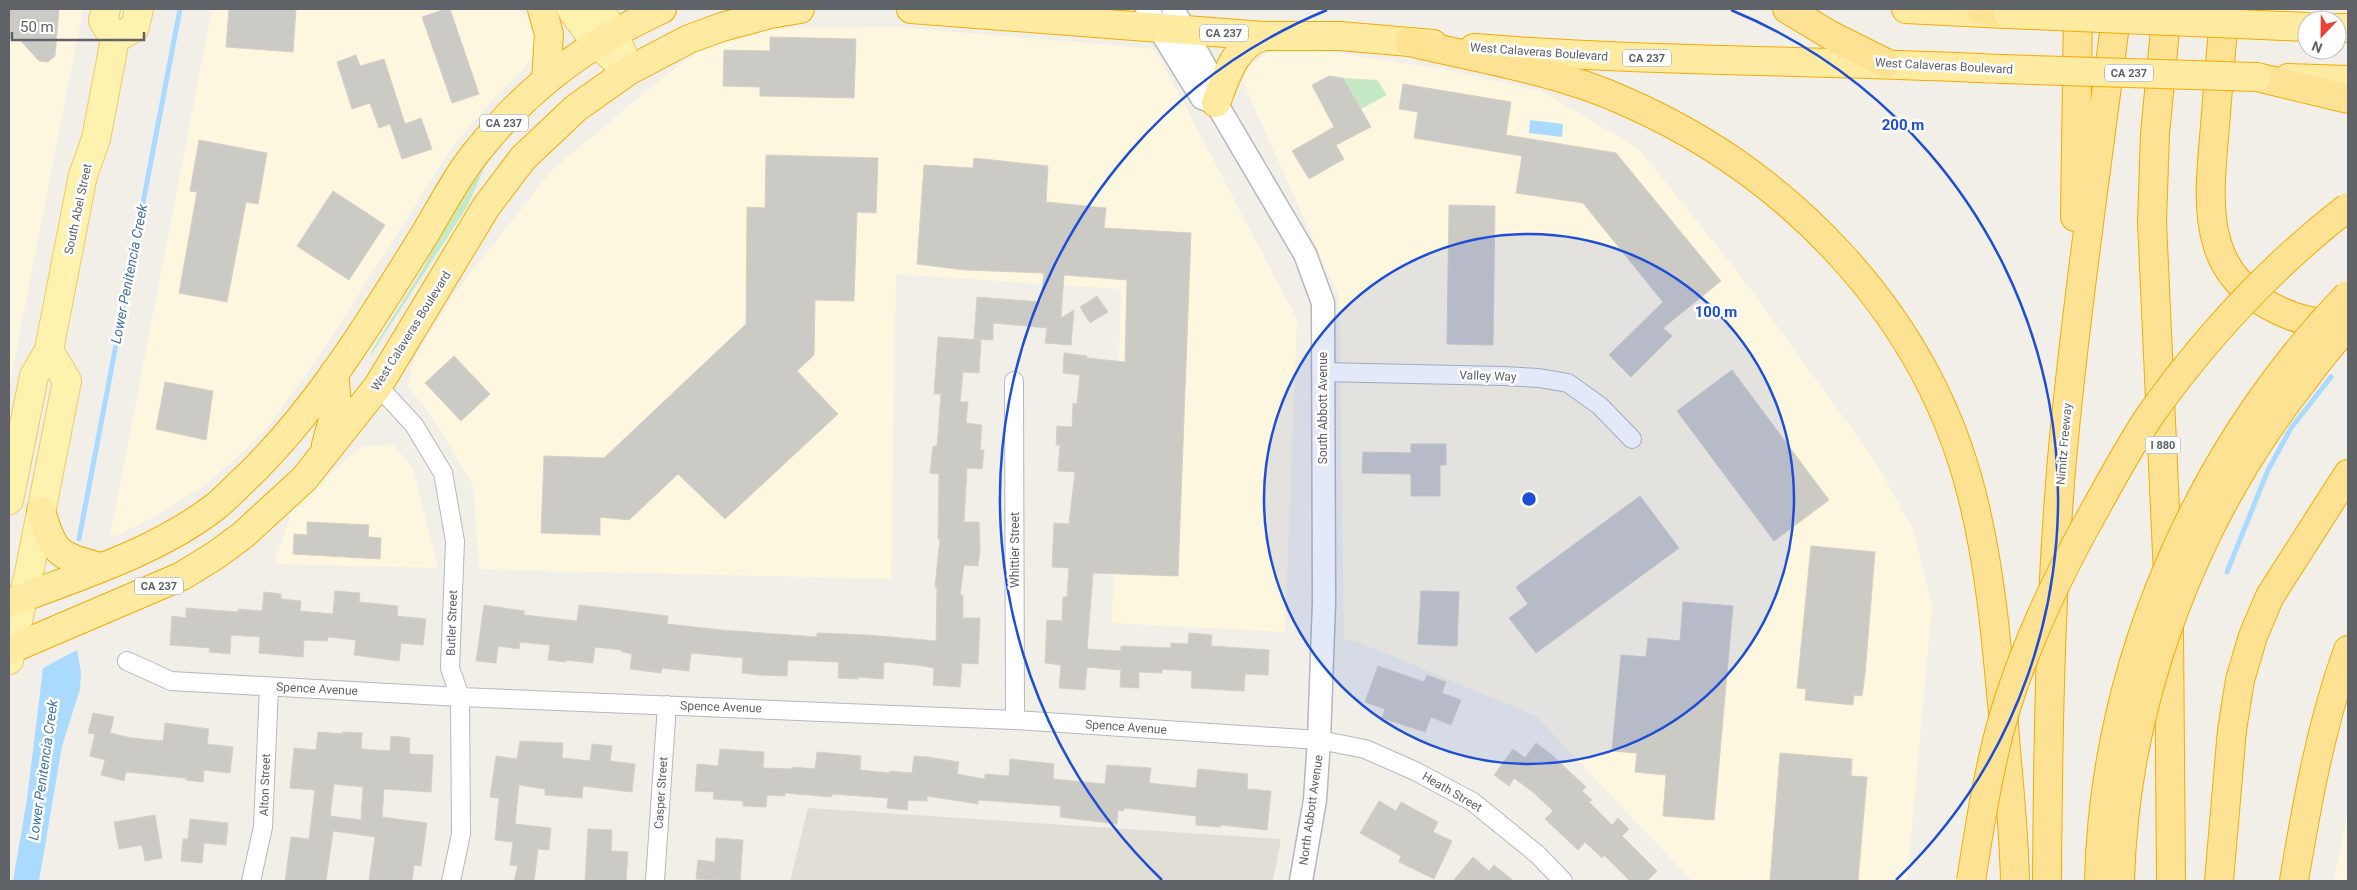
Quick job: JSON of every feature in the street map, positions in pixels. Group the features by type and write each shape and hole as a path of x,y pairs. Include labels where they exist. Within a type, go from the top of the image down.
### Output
{"highway":[{"path":"542,9 549,34 546,80"},
{"name":"CA 237","path":"16,600 152,545 215,507 262,462 285,436 334,373 365,329 478,149 546,80 605,37 662,9"},
{"name":"West Calaveras Boulevard","path":"10,653 182,576 216,555 243,534 304,480 323,453 378,386 486,207 522,158 576,108 628,71 689,39 722,27 770,14 800,9"},
{"name":"West Calaveras Boulevard","path":"911,9 1166,19 1264,36 1340,36 1548,54 1632,58 1886,63 2002,69 2348,80"},
{"path":"1786,9 1830,35 1886,63"},
{"path":"1906,9 2297,26"},
{"path":"1981,9 2008,14"},
{"path":"2071,369 2078,9"},
{"name":"Nimitz Freeway","path":"2047,881 2050,662 2062,461 2071,369 2117,9"},
{"name":"I 880","path":"2167,9 2155,134 2152,222 2168,542 2170,881"},
{"path":"2225,9 2212,164 2212,208 2217,243 2231,274 2257,300 2290,317 2330,324 2348,320"},
{"path":"1216,103 1234,60 1252,40 1264,36"},
{"path":"1409,42 1555,76 1621,100 1704,141 1775,192 1832,244 1879,298 1920,363 1950,427 1972,494 1986,564 1997,648 2015,881"},
{"path":"2257,77 2348,99"},
{"path":"1971,881 1982,811 2000,728 2030,640 2063,568 2109,484 2151,415 2205,345 2269,277 2348,207"},
{"path":"2099,881 2100,836 2110,762 2129,680 2153,604 2186,530 2223,458 2275,382 2321,324 2348,295"},
{"path":"2120,881 2121,837 2131,766 2150,686 2173,612 2205,539 2241,469 2286,402 2348,326"},
{"path":"365,329 363,363 378,386"},
{"path":"323,453 337,405 334,373"},
{"path":"2219,881 2232,730 2240,680 2253,636 2270,596 2348,474"},
{"path":"42,511 48,534 54,546 61,554 100,567"},
{"path":"2294,881 2316,760 2331,696 2348,650"}],"main road":[{"path":"106,9 103,21 115,39 135,27 139,9"},
{"path":"571,9 605,37 628,71"},
{"path":"599,9 605,37"},
{"name":"South Abel Street","path":"9,500 34,376 49,350 84,175 96,139 115,39"},
{"path":"10,653 16,600 42,511 66,381 49,350"}],"street":[{"name":"South Abbott Avenue","path":"1166,19 1217,88 1216,103 1305,254 1323,303 1324,602 1319,740"},
{"name":"Valley Way","path":"1322,372 1513,376 1568,383 1600,406 1632,439"},
{"name":"Whittier Street","path":"1014,381 1015,720"},
{"name":"Butler Street","path":"378,386 414,425 443,473 455,541 450,668 460,697 461,834 451,881"},
{"name":"Spence Avenue","path":"128,662 171,681 460,697 1015,720 1319,740"},
{"name":"Alton Street","path":"251,881 263,827 269,687"},
{"name":"Casper Street","path":"655,881 667,705"},
{"name":"North Abbott Avenue","path":"1301,881 1314,800 1319,740"},
{"name":"Heath Street","path":"1319,740 1365,749 1415,771 1473,802 1538,855 1563,881"}],"shaded area":[{"path":"9,9 83,9 9,388"},
{"path":"212,9 518,9 529,19 535,43 530,60 523,69 493,99 451,149 325,347 270,424 244,451 202,487 148,520 113,537 110,536"},
{"path":"898,27 1155,49 1297,319 1285,632 1112,623 1121,289 896,274 891,579 479,569 473,485 433,418 408,386 414,359 454,294 551,171 650,88 709,43 766,28"},
{"path":"1281,45 1438,68 1543,92 1639,149 1740,275 1873,458 1913,529 1932,606 1907,881 1692,881 1536,716 1358,642 1344,640 1339,297 1239,73"},
{"path":"394,445 413,469 438,568 274,564 294,506 362,446"},
{"path":"808,808 1281,839 1273,881 790,881"},
{"path":"2348,811 2348,881 2334,881"}],"green space":[{"path":"1343,78 1377,80 1387,95 1361,109"},
{"path":"566,80 522,121 486,164 467,207 371,355 371,352 425,265 450,209 505,134"}],"water":[{"path":"1530,120 1563,124 1562,137 1529,133"},
{"path":"77,650 81,672 80,689 62,746 39,881 13,881 27,799 43,668"}],"building":[{"path":"9,9 59,9 55,56 48,62 39,61 19,39 9,38"},
{"path":"229,9 296,9 293,52 226,47"},
{"path":"450,9 479,94 452,103 422,17"},
{"path":"770,37 856,39 854,98 760,96 760,87 723,86 724,50 770,51"},
{"path":"356,55 360,66 384,59 405,124 421,118 432,149 402,159 390,124 379,128 370,103 352,109 337,62"},
{"path":"1329,76 1343,78 1371,127 1336,145 1344,159 1309,179 1292,151 1334,127 1312,85"},
{"path":"1403,84 1511,102 1506,135 1616,153 1721,281 1663,328 1672,336 1631,377 1609,355 1663,302 1583,203 1516,193 1522,156 1414,138 1418,112 1399,109"},
{"path":"199,140 267,153 258,204 246,202 227,302 179,293 197,192 190,191"},
{"path":"766,155 878,158 876,213 857,212 854,301 815,300 814,355 797,371 838,414 725,519 678,474 629,520 600,517 600,535 541,533 544,456 604,458 746,324 747,207 765,208"},
{"path":"974,158 1048,166 1046,202 1106,208 1104,228 1191,233 1178,576 1093,573 1087,649 1121,651 1121,646 1171,648 1171,643 1188,644 1189,633 1212,635 1211,646 1269,650 1268,675 1245,674 1244,691 1191,688 1192,671 1162,669 1162,673 1139,672 1139,688 1120,687 1121,670 1087,667 1085,690 1059,688 1061,665 1045,663 1047,620 1062,621 1063,597 1067,597 1069,568 1052,567 1054,523 1069,524 1075,472 1058,471 1060,445 1056,445 1057,426 1072,427 1073,403 1077,404 1080,375 1063,373 1064,353 1087,356 1086,358 1125,362 1127,280 1064,275 1061,318 1074,310 1071,345 1045,343 1047,328 993,323 993,340 974,339 977,297 1041,302 1044,273 965,270 917,264 924,165 973,168"},
{"path":"333,191 385,225 349,280 297,246"},
{"path":"1449,205 1495,206 1493,345 1447,344"},
{"path":"1097,296 1108,312 1090,323 1080,307"},
{"path":"938,337 981,340 979,373 963,372 960,402 968,402 966,423 982,425 980,450 984,450 982,469 967,468 964,522 979,522 980,550 978,566 964,565 960,595 963,595 963,618 980,618 978,664 962,663 960,687 933,685 934,668 917,665 884,662 883,679 858,677 858,679 838,678 839,662 788,660 787,676 759,675 742,673 743,658 691,653 689,671 662,668 661,673 630,669 632,654 622,652 622,650 595,647 593,663 566,660 566,662 548,660 550,645 520,642 519,649 498,646 496,663 476,661 484,605 524,611 524,615 577,621 579,605 668,616 667,624 722,630 817,637 817,633 868,635 936,641 937,587 935,587 940,539 938,539 939,474 930,473 933,446 937,446 941,394 934,394"},
{"path":"454,356 490,394 461,421 425,383"},
{"path":"1732,370 1829,500 1774,541 1677,411"},
{"path":"165,382 213,391 206,440 156,429"},
{"path":"1411,444 1446,444 1446,465 1440,465 1440,496 1411,496 1411,474 1362,473 1363,452 1411,453"},
{"path":"1640,496 1679,548 1536,653 1509,618 1528,604 1516,587"},
{"path":"307,522 369,525 368,537 381,538 380,559 293,554 294,534 307,535"},
{"path":"1811,546 1875,552 1862,696 1854,695 1853,705 1805,700 1806,689 1797,688"},
{"path":"335,591 360,593 359,602 398,606 397,616 426,619 423,645 401,643 399,661 354,655 356,640 328,637 327,641 304,640 303,657 259,653 260,637 231,635 230,654 209,652 210,648 170,645 172,616 186,618 186,608 238,612 238,609 262,611 264,592 281,594 281,599 301,601 300,611 333,614"},
{"path":"1421,591 1459,592 1457,646 1418,644"},
{"path":"1683,602 1733,606 1714,820 1663,816 1666,775 1635,772 1637,753 1612,751 1621,655 1646,657 1648,638 1680,641"},
{"path":"1378,666 1424,682 1427,675 1446,682 1442,693 1461,700 1451,725 1431,717 1425,732 1382,718 1385,709 1365,702"},
{"path":"93,713 114,717 110,733 131,738 163,741 165,723 209,729 207,744 233,747 230,773 204,770 203,782 186,780 186,778 126,772 124,781 101,775 105,760 90,756 95,734 88,733"},
{"path":"318,732 342,734 342,732 362,733 361,749 390,751 391,736 410,738 409,754 433,755 431,792 384,789 382,817 427,823 421,866 414,865 412,881 369,881 375,837 333,831 326,881 285,881 291,837 309,839 315,790 290,788 294,748 316,750","holes":["334,784 363,787 361,820 330,816"]},
{"path":"520,741 563,743 562,758 590,761 592,744 612,746 610,761 635,764 632,792 583,786 582,798 545,795 545,789 519,785 515,824 551,828 549,850 538,849 534,881 514,881 518,866 510,865 513,842 495,840 499,798 490,797 496,756 517,759"},
{"path":"1536,743 1552,755 1586,787 1582,791 1592,800 1589,802 1612,825 1618,818 1629,829 1622,836 1657,871 1647,881 1630,881 1604,855 1602,858 1585,842 1578,850 1545,819 1553,811 1534,793 1514,778 1509,786 1494,775 1513,749 1525,758"},
{"path":"720,749 764,752 763,768 793,769 793,767 815,769 817,752 861,756 860,770 890,773 890,771 912,773 914,756 928,757 959,762 957,774 985,779 985,774 1009,776 1010,759 1054,764 1053,779 1105,784 1107,765 1151,768 1149,783 1196,788 1198,769 1248,774 1247,789 1271,791 1267,830 1221,825 1220,827 1196,825 1196,816 1124,808 1124,811 1118,810 1117,824 1060,817 1061,806 978,800 978,804 927,796 927,801 908,800 907,810 887,808 888,798 832,794 832,797 785,793 785,796 767,795 766,807 743,806 743,801 713,799 714,792 695,791 697,764 718,766"},
{"path":"1780,753 1852,759 1851,776 1867,777 1858,881 1770,881"},
{"path":"1379,801 1396,811 1401,802 1438,822 1433,832 1452,841 1434,879 1399,862 1401,856 1360,833"},
{"path":"155,815 162,858 145,861 142,845 119,849 114,822"},
{"path":"190,819 228,823 226,845 204,843 202,863 181,861 183,839 188,839"},
{"path":"588,829 612,830 611,851 628,852 626,881 585,881"},
{"path":"716,838 743,840 740,881 696,879 698,860 715,862"},
{"path":"1473,857 1489,871 1494,865 1514,881 1453,881"}],"waterway":[{"name":"Lower Penitencia Creek","path":"79,539 180,9"},
{"path":"2227,572 2268,470 2291,428 2331,377"}]}
